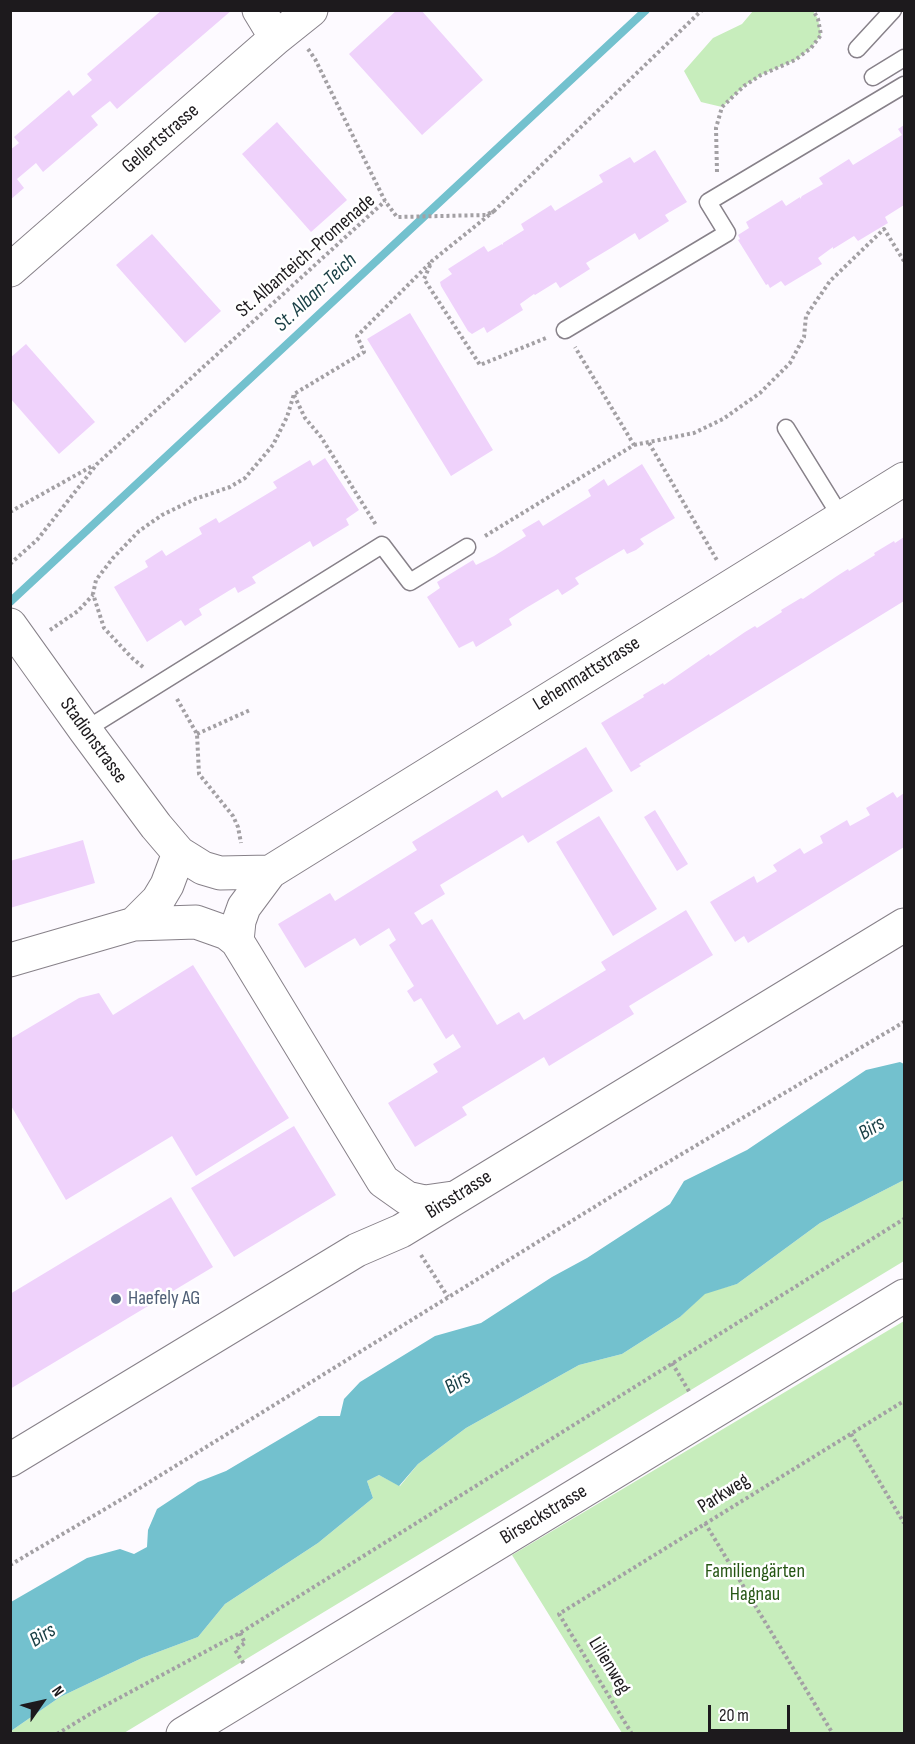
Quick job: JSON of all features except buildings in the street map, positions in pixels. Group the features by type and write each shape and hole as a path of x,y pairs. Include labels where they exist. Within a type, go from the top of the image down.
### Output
{"street":[{"path":"259,10 293,25"},
{"name":"Gellertstrasse","path":"10,270 293,25"},
{"name":"Lehenmattstrasse","path":"237,941 239,921 254,873 904,479"},
{"name":"Stadionstrasse","path":"16,633 156,826 179,853"},
{"path":"134,924 158,900 167,885 179,853 203,868 220,873 254,873"},
{"path":"10,960 134,924 196,922 217,928 237,941 383,1181 407,1198 425,1202 453,1198"},
{"name":"Birsstrasse","path":"10,1460 357,1250 402,1231 904,925"},
{"path":"357,1250 374,1224 383,1181"},
{"name":"Birseckstrasse","path":"185,1733 904,1296"}],"lane":[{"path":"857,49 893,10"},
{"path":"873,77 904,58"},
{"path":"565,330 727,234 708,202 904,85"},
{"path":"786,428 841,517"},
{"path":"85,730 382,545 410,582 467,548"}],"path":[{"name":"St. Albanteich-Promenade","path":"10,564 37,540 97,464 385,201 397,217 486,215 494,211 702,10"},
{"path":"718,196 716,128 723,107 744,86 761,75 795,60 811,48 821,34 818,19 813,10"},
{"path":"293,25 315,59 385,201"},
{"path":"254,873 242,848 238,827 233,816 200,774 197,764 197,734 182,705 163,681 132,658 104,628 93,594 96,580 112,558 139,531 170,511 195,499 230,487 245,478 273,445 287,417 294,394 364,352 357,336 432,261 494,211"},
{"path":"467,548 634,445 694,433 723,419 760,393 790,363 804,337 806,316 830,281 884,229 904,261"},
{"path":"432,261 424,279 480,365 565,330 634,445"},
{"path":"294,394 305,418 321,437 378,530 382,545"},
{"path":"649,443 731,584"},
{"path":"10,512 97,464"},
{"path":"16,633 62,622 78,610 93,594"},
{"path":"197,734 250,710"},
{"path":"10,1565 122,1499 638,1180 904,1022"},
{"path":"57,1734 94,1711 240,1633 904,1219"},
{"path":"418,1250 448,1297"},
{"path":"672,1363 690,1394"},
{"name":"Parkweg","path":"560,1614 904,1401"},
{"path":"851,1434 904,1523"},
{"path":"705,1523 833,1734"},
{"name":"Lilienweg","path":"560,1614 632,1734"},
{"path":"240,1633 245,1643 236,1650 242,1660"}],"green space":[{"path":"753,11 813,11 818,19 821,35 811,48 795,60 761,75 744,86 722,107 701,102 684,71 713,38 742,24"},
{"path":"904,1180 904,1261 124,1733 11,1734 11,1731 60,1697 142,1658 198,1637 225,1604 318,1543 373,1498 367,1481 379,1475 400,1486 418,1464 466,1428 579,1365 622,1354 680,1317 705,1293 737,1284 820,1223"},
{"name":"Familiengärten Hagnau","path":"904,1321 904,1733 622,1733 512,1555"}],"water":[{"name":"Birs","path":"900,1062 904,1064 904,1180 820,1223 737,1284 705,1294 680,1317 622,1354 579,1365 466,1428 418,1464 399,1486 379,1475 367,1481 373,1498 318,1543 225,1604 198,1637 142,1658 60,1697 11,1731 11,1602 87,1558 120,1549 134,1554 147,1547 148,1530 157,1509 198,1482 226,1471 319,1416 340,1416 344,1399 360,1382 435,1336 481,1323 670,1204 684,1181 747,1150 866,1070"}],"waterway":[{"name":"St. Alban-Teich","path":"10,602 646,10"}],"place":[{"name":"Haefely AG","path":"116,1299"}]}
